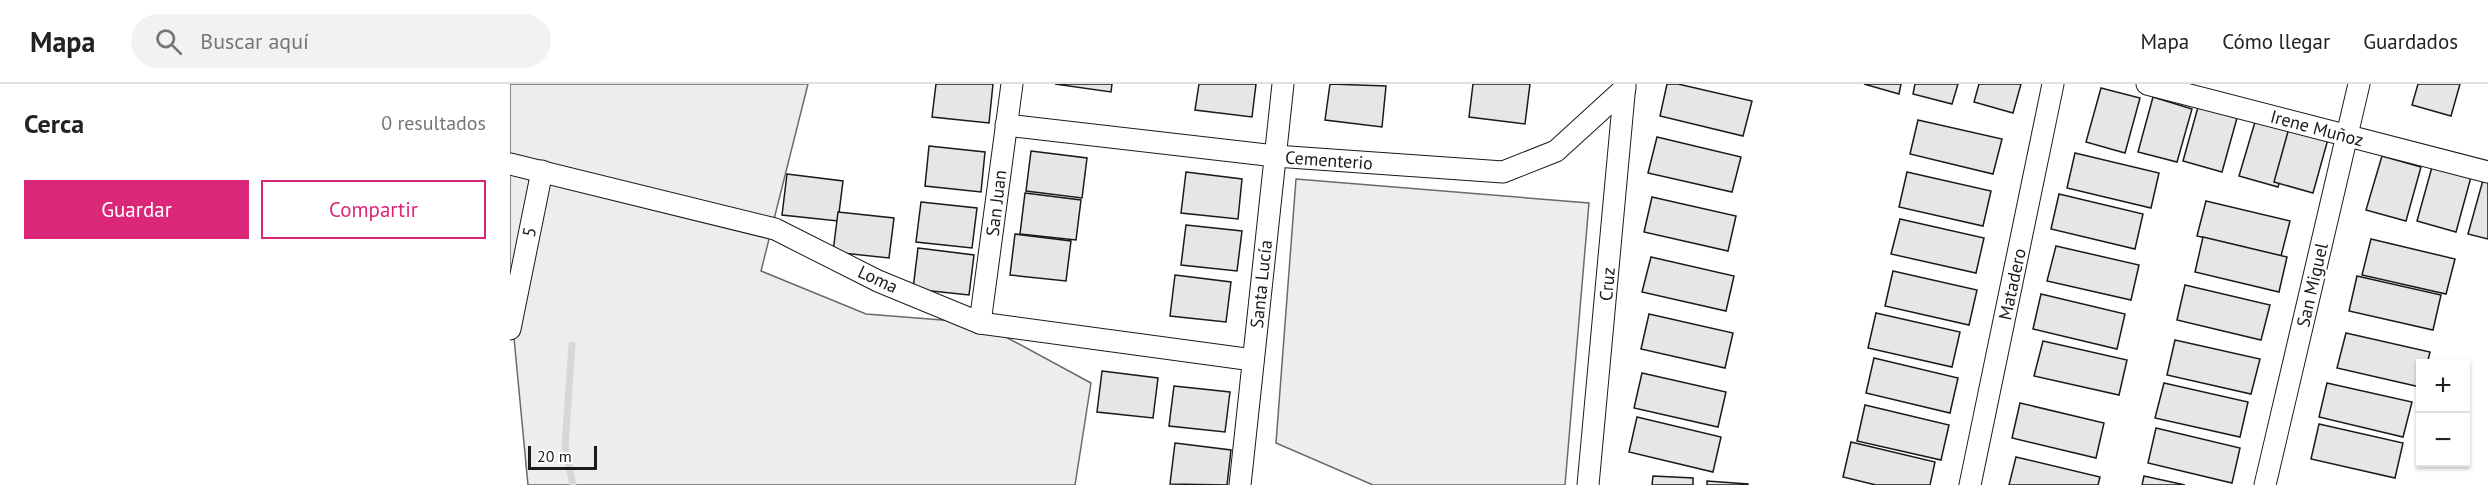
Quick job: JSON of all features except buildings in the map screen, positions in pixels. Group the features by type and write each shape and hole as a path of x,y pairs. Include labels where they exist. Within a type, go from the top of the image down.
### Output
{"street":[{"name":"San Juan","path":"980,323 1012,84"},
{"name":"Santa Lucía","path":"1240,485 1283,84"},
{"name":"Matadero","path":"1970,485 2053,84"},
{"name":"Irene Muñoz","path":"2147,84 2488,172"},
{"name":"San Miguel","path":"2265,485 2359,84"},
{"name":"Cementerio","path":"1006,125 1275,156 1503,172 1556,151 1625,86"},
{"name":"Cruz","path":"1588,485 1625,86"},
{"name":"Loma","path":"510,164 775,229 878,281 980,323 1253,360"},
{"name":"5","path":"510,329 542,171"}],"shaded area":[{"path":"510,84 808,84 761,271 866,314 980,323 1091,383 1075,485 528,485 514,338 510,337"},
{"path":"1296,179 1589,203 1565,485 1373,485 1276,443"}],"waterway":[{"path":"572,345 565,446 573,485"}]}
